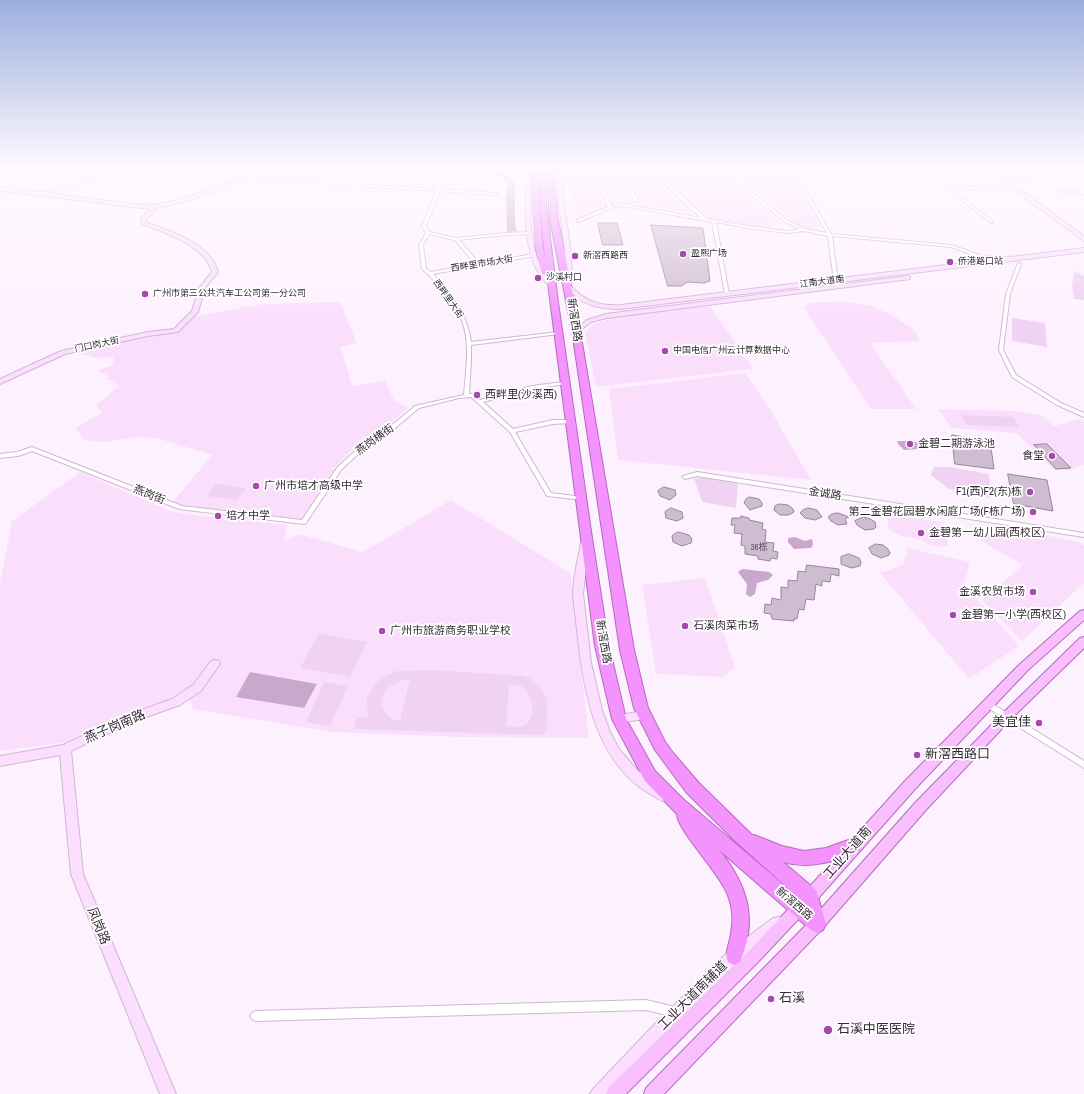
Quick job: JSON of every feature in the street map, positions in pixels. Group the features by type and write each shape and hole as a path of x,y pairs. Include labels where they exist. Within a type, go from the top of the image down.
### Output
{"highway":[{"path":"537,219 539,246 544,268 553,288"},
{"name":"新滘西路","path":"545,219 586,538 602,646 620,719 639,758 650,776 677,804 804,902"},
{"name":"新滘西路","path":"554,219 576,330 627,650 637,695 644,715 669,759 692,787 804,902 817,924"},
{"path":"677,804 700,840 727,873 733,886 740,908 741,920 740,934 734,956"},
{"path":"740,835 776,852 802,859 824,857 854,846"}],"main road":[{"name":"门口岗大街","path":"0,382 58,354 148,334 176,331 192,314 202,288 215,272 213,264 204,252 173,234 144,223 144,219"},
{"path":"531,219 534,255 541,272 553,288"},
{"path":"564,219 569,258 568,286"},
{"path":"1058,219 1082,237 1077,251"},
{"name":"江南大道南","path":"576,330 589,321 606,316 1018,261 1084,250"},
{"name":"江南大道南","path":"568,286 577,297 584,302 612,308 836,281 1018,261 1084,256"},
{"path":"586,538 578,594 589,680 599,718 614,751 628,770 644,784 677,804"},
{"name":"工业大道南","path":"614,1094 723,988 804,902 910,784 1024,667 1084,614"},
{"path":"652,1094 817,924 920,807 1007,716 1084,641"},
{"name":"燕子岗南路","path":"0,761 65,749 131,718 176,702 197,688 215,664"},
{"path":"620,719 644,715"},
{"name":"凤岗路","path":"65,749 77,874 168,1094"},
{"name":"工业大道南辅道","path":"598,1094 677,1012 734,956 804,902"}],"street":[{"name":"西畔里大街","path":"427,219 424,226 428,233 421,245 424,269 430,272 456,306 466,326 468,344 469,395"},
{"path":"578,221 582,219"},
{"path":"701,219 776,231 804,230 830,235 952,246 981,257 1018,261 1008,294 1001,350 1014,376 1059,404 1084,415"},
{"path":"784,219 804,230"},
{"path":"821,219 830,235 836,281"},
{"path":"987,219 991,222"},
{"path":"714,221 727,294"},
{"path":"428,233 456,239 531,233"},
{"path":"456,239 477,264"},
{"name":"西畔里市场大街","path":"430,272 534,255"},
{"path":"468,344 559,334"},
{"path":"479,402 510,392 544,384 566,383"},
{"path":"469,395 512,431 549,495 582,499"},
{"name":"燕岗横街","path":"304,522 339,469 356,453 381,437 417,407 469,395"},
{"path":"512,431 553,422 571,421"},
{"name":"燕岗街","path":"0,456 18,454 32,449 181,508 304,522"},
{"name":"金诚路","path":"685,477 697,474 1084,535"},
{"path":"988,704 1084,765"},
{"path":"255,1016 646,1005 677,1012"}],"shaded area":[{"path":"507,219 515,219 517,231 507,232"},
{"path":"715,219 777,219 783,224 763,228"},
{"path":"791,219 818,219 824,229 809,229 797,224"},
{"path":"1074,271 1084,276 1084,300 1074,299 1072,287"},
{"path":"843,301 871,306 892,315 913,329 921,341 870,343 916,409 871,409 804,308 808,303"},
{"path":"341,302 357,343 341,347 352,386 385,381 394,400 408,408 377,436 352,450 337,466 331,469 339,469 304,522 181,508 171,504 212,455 156,438 137,437 105,442 84,440 75,428 102,413 96,405 119,386 111,380 106,380 109,377 98,370 114,365 113,357 96,358 73,351 127,339 164,333 176,333 196,316 263,304"},
{"name":"中国电信广州云计算数据中心","path":"710,306 753,369 596,387 585,332 594,324 614,318"},
{"path":"1012,318 1045,323 1047,347 1012,341"},
{"path":"745,373 770,409 811,480 618,460 609,389"},
{"path":"938,409 1017,411 1041,415 1054,426 1079,419 1084,421 1084,465 1068,470 1054,470 1016,433 952,428"},
{"path":"961,415 1013,417 1019,427 966,425"},
{"path":"897,441 913,441 919,443 920,447 919,449 904,450"},
{"path":"934,467 950,467 989,474 991,498 949,489 931,475"},
{"path":"80,472 170,511 184,514 287,525 284,541 299,534 363,552 451,500 570,573 589,738 459,737 332,732 193,709 187,688 167,700 120,715 66,742 0,751 0,583 12,521"},
{"path":"707,477 738,484 736,508 702,502 694,478"},
{"path":"216,484 246,488 237,500 207,496"},
{"name":"金碧第一幼儿园(西校区)","path":"887,515 943,522 948,545 942,547 928,544 921,540 902,536 889,530"},
{"name":"金溪农贸市场","path":"1008,531 1039,534 1080,542 1084,546 1084,583 1022,641 982,600 1023,565 976,538"},
{"path":"795,537 805,541 812,539 813,545 811,548 794,549 788,542 788,538"},
{"name":"金碧第一小学(西校区)","path":"908,548 970,562 964,584 1019,646 969,679 880,573 903,565"},
{"path":"742,569 769,572 773,575 768,580 757,583 755,594 750,597 746,594 747,584 738,572"},
{"name":"石溪肉菜市场","path":"705,578 735,667 723,677 656,674 642,585"},
{"path":"319,633 367,642 350,677 300,668"},
{"path":"431,670 524,676 541,688 546,699 547,712 545,731 543,735 354,729 357,718 368,717 367,698 377,682 387,675 397,671","holes":["410,679 400,721 395,720 383,710 381,700 388,688 395,683","509,685 521,686 525,689 531,700 533,709 531,717 527,724 523,727 506,726"]},
{"path":"250,672 317,684 304,708 236,697"},
{"path":"324,682 348,686 330,726 306,722"}],"building":[{"path":"598,223 617,223 623,245 603,245"},
{"name":"盈熙广场","path":"651,225 703,228 710,281 704,283 687,282 682,286 668,286"},
{"path":"952,435 990,441 994,469 955,464"},
{"name":"食堂","path":"1047,444 1071,468 1056,469 1034,445"},
{"name":"F1(西)F2(东)栋","path":"1008,474 1047,480 1053,511 1014,504"},
{"path":"664,487 675,490 676,495 670,500 660,496 658,491"},
{"path":"750,497 759,499 762,506 750,510 744,503 746,499"},
{"path":"780,504 788,505 794,512 789,515 780,515 774,510 775,506"},
{"path":"671,508 682,512 683,518 677,521 666,518 665,512"},
{"path":"808,508 817,510 822,517 815,520 805,518 800,513"},
{"path":"838,513 849,517 845,519 847,524 838,525 831,521 828,517 832,514"},
{"path":"741,516 749,518 749,520 763,523 762,529 766,530 765,542 774,543 773,551 778,552 777,559 771,558 770,561 758,559 758,556 745,554 745,546 741,545 742,534 734,533 735,525 731,525 732,518 741,518"},
{"path":"864,517 875,522 876,527 874,529 865,530 857,525 855,521"},
{"path":"678,532 689,535 692,539 691,543 682,546 673,542 672,536"},
{"path":"876,544 883,545 888,549 890,553 889,555 881,558 872,554 869,548"},
{"path":"849,554 859,558 861,562 860,566 851,568 841,564 841,557"},
{"path":"807,565 839,569 839,576 831,574 830,582 822,581 822,586 816,584 814,600 806,599 804,610 799,609 797,619 794,619 794,621 772,619 771,614 764,613 765,604 771,605 772,598 781,600 781,587 788,588 788,580 797,581 798,571 805,572"}],"place":[{"name":"盈熙广场","path":"683,254"},
{"name":"新滘西路西","path":"575,256"},
{"name":"侨港路口站","path":"950,262"},
{"name":"沙溪村口","path":"538,278"},
{"name":"广州市第三公共汽车工公司第一分公司","path":"145,294"},
{"name":"中国电信广州云计算数据中心","path":"665,351"},
{"name":"西畔里(沙溪西)","path":"477,395"},
{"name":"金碧二期游泳池","path":"910,444"},
{"name":"食堂","path":"1052,456"},
{"name":"广州市培才高级中学","path":"256,486"},
{"name":"F1(西)F2(东)栋","path":"1030,492"},
{"name":"第二金碧花园碧水闲庭广场(F栋广场)","path":"1033,512"},
{"name":"培才中学","path":"218,516"},
{"name":"金碧第一幼儿园(西校区)","path":"921,533"},
{"name":"金溪农贸市场","path":"1033,592"},
{"name":"金碧第一小学(西校区)","path":"953,615"},
{"name":"石溪肉菜市场","path":"685,626"},
{"name":"广州市旅游商务职业学校","path":"382,631"},
{"name":"美宜佳","path":"1039,723"},
{"name":"新滘西路口","path":"917,755"},
{"name":"石溪","path":"771,999"},
{"name":"石溪中医医院","path":"828,1030"}]}
